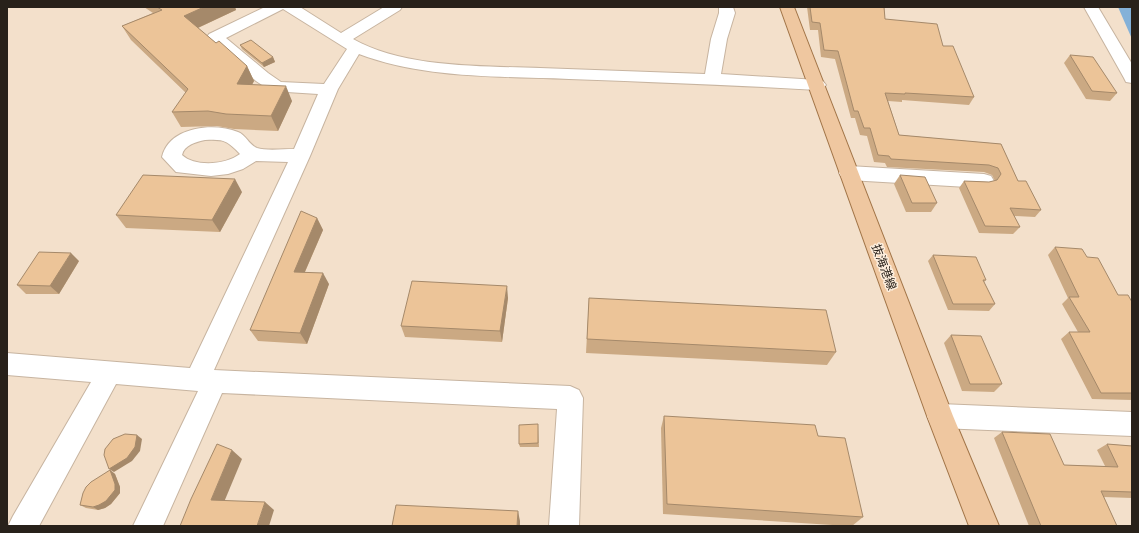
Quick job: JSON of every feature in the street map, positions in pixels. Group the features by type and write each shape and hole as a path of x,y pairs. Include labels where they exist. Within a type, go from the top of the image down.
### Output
{"main road":[{"name":"抜海港線","path":"787,7 940,416 984,526"}],"street":[{"path":"277,7 215,37 262,77 277,87 328,89"},
{"path":"289,7 349,43 380,55 428,66 463,70 712,79 817,85"},
{"path":"148,526 206,380 328,89 349,43 395,7"},
{"path":"712,79 719,39 727,13 726,7"},
{"path":"1092,7 1132,78"},
{"path":"252,154 300,156"},
{"path":"849,173 984,181"},
{"path":"7,364 206,380 570,398 564,526"},
{"path":"23,526 109,373"},
{"path":"940,416 1132,424"}],"water":[{"path":"1118,7 1132,7 1132,39"}],"building":[{"path":"157,7 204,7 184,16 216,43 219,41 247,66 237,84 286,86 271,116 226,114 208,111 172,112 188,89 122,26 162,10"},
{"path":"810,7 884,7 885,19 937,24 943,46 953,46 974,97 885,93 899,135 1001,144 1018,181 1026,181 1041,210 1010,208 1020,227 985,226 964,181 989,182 997,180 1001,174 998,168 989,165 891,159 889,156 878,155 870,128 864,128 858,111 854,111 838,51 824,50 820,23 812,22"},
{"path":"251,40 273,57 262,63 240,45"},
{"path":"1070,55 1093,57 1117,93 1092,91"},
{"path":"143,175 235,179 212,220 116,215"},
{"path":"900,175 925,177 937,203 912,203"},
{"path":"301,211 317,218 294,272 323,273 300,333 250,330"},
{"path":"1055,247 1082,249 1087,257 1098,258 1118,295 1128,295 1132,302 1132,393 1101,393 1069,332 1090,332 1069,297 1079,297"},
{"path":"39,252 71,253 50,286 17,285"},
{"path":"933,255 976,257 986,280 983,280 995,304 953,304"},
{"path":"412,281 507,286 500,331 401,326"},
{"path":"589,298 826,310 836,352 587,339"},
{"path":"951,335 981,336 1002,384 970,384"},
{"path":"664,416 815,425 818,436 845,438 863,517 667,504"},
{"path":"538,424 538,443 519,444 519,425"},
{"path":"1002,432 1050,434 1064,465 1118,467 1107,444 1132,446 1132,492 1101,491 1117,526 1041,526"},
{"path":"125,434 137,435 135,447 127,458 109,469 104,455 105,449 113,439"},
{"path":"217,444 232,450 211,500 265,502 257,526 180,526"},
{"path":"110,470 115,484 115,490 106,501 93,507 80,505 86,487"},
{"path":"396,505 518,511 517,526 392,526"}]}
